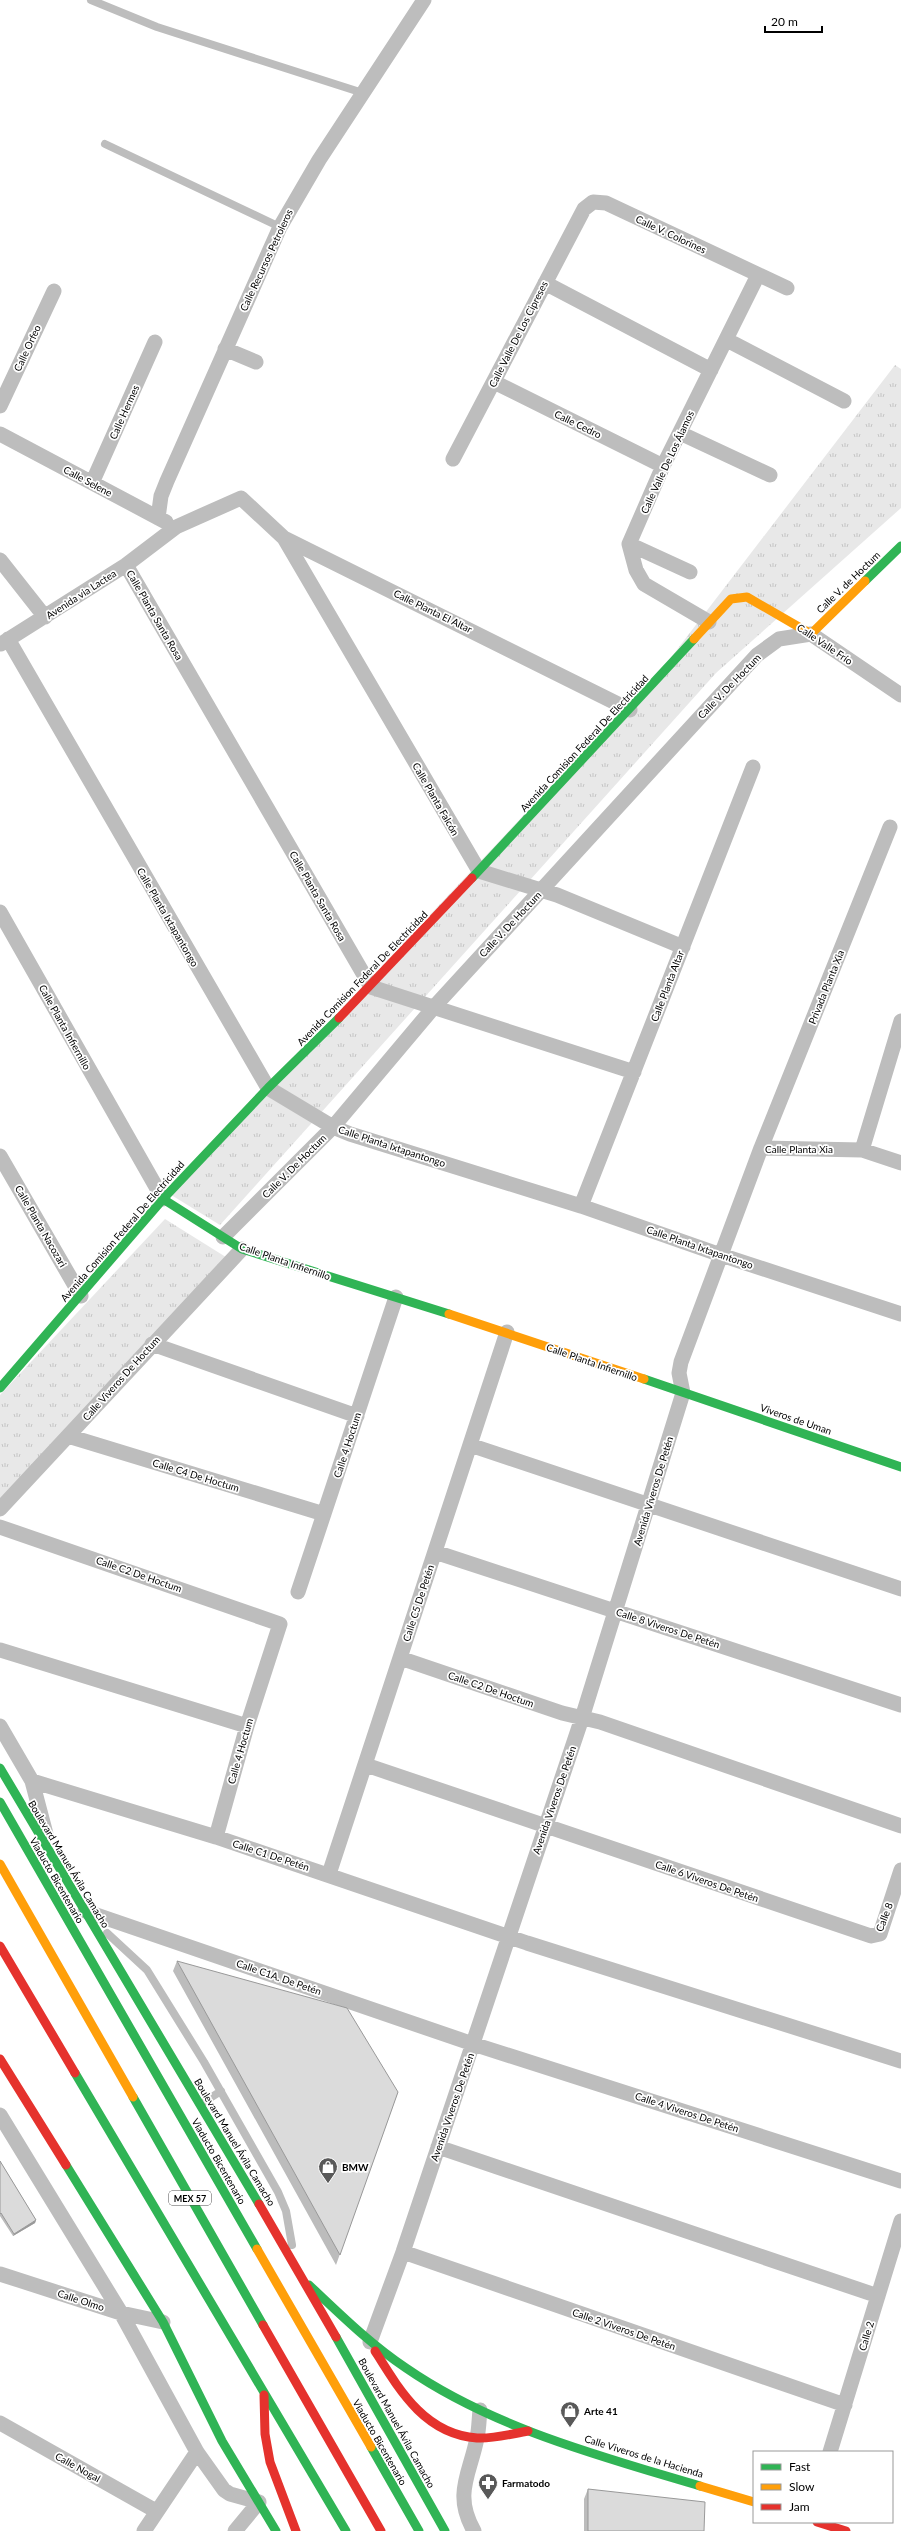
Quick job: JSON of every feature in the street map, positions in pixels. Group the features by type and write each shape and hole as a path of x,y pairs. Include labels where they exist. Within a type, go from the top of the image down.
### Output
{"main road":[{"name":"Calle V. de Hoctum","path":"811,634 899,550"},
{"name":"Avenida Comision Federal De Electricidad","path":"0,1388 81,1296 163,1199 268,1088 371,987 630,710 731,599 748,596"},
{"name":"Calle Valle Frío","path":"748,596 811,634"},
{"name":"Calle Planta Infiernillo","path":"163,1199 242,1249 507,1332 683,1393"},
{"name":"Viveros de Uman","path":"683,1393 901,1467"},
{"name":"Boulevard Manuel Ávila Camacho","path":"0,1768 54,1862 87,1914 306,2282 445,2531"},
{"name":"Viaducto Bicentenario","path":"0,1802 418,2531"},
{"name":"MEX 57","path":"0,1864 381,2531"},
{"name":"MEX 57","path":"0,1946 346,2531"},
{"path":"1,2064 162,2322 222,2441 276,2531"},
{"name":"Calle Viveros de la Hacienda","path":"306,2282 370,2342 408,2369 480,2410 528,2431 753,2502"},
{"name":"Calle Viveros de la Hacienda","path":"370,2342 411,2406 426,2421 450,2433 477,2438 528,2431"},
{"path":"264,2394 265,2434 270,2462 296,2531"},
{"path":"821,2523 846,2531"}],"street":[{"name":"Calle Recursos Petroleros","path":"158,518 161,496 167,481 280,228 319,160 424,0"},
{"name":"Calle V. Colorines","path":"584,209 593,202 606,203 787,288"},
{"name":"Calle Valle De Los Cipreses","path":"453,459 584,209"},
{"name":"Calle Valle De Los Álamos","path":"629,544 663,466 758,275"},
{"path":"545,283 712,370"},
{"name":"Calle Orfeo","path":"0,406 54,291"},
{"path":"727,340 844,401"},
{"name":"Calle Hermes","path":"92,483 156,342"},
{"path":"225,349 256,362"},
{"name":"Calle Cedro","path":"494,382 663,466"},
{"path":"680,433 770,475"},
{"name":"Calle Selene","path":"0,434 176,527"},
{"name":"Avenida via Lactea","path":"4,642 46,617 126,565 176,527 238,498 245,500"},
{"name":"Calle Planta El Altar","path":"245,500 284,538 630,710"},
{"name":"Calle Planta Falcón","path":"284,538 479,871"},
{"path":"629,544 690,572"},
{"path":"629,544 636,570 644,584 709,622"},
{"path":"0,560 46,617"},
{"name":"Calle Planta Santa Rosa","path":"126,565 371,987"},
{"name":"Calle Valle Frío","path":"811,634 901,695"},
{"name":"Calle V. De Hoctum","path":"222,1237 333,1127 434,1007 757,655 779,639 811,634"},
{"name":"Calle Planta Ixtapantongo","path":"4,642 268,1088 333,1127 581,1206 721,1255 901,1314"},
{"name":"Calle Planta Altar","path":"581,1206 753,767"},
{"name":"Privada Planta Xia","path":"761,1148 890,827"},
{"path":"479,871 541,891 683,947"},
{"name":"Calle Planta Infiernillo","path":"0,912 163,1199"},
{"path":"371,987 634,1072"},
{"path":"862,1150 901,1021"},
{"name":"Calle Planta Xia","path":"721,1255 761,1148 862,1150 901,1163"},
{"name":"Calle Planta Nacozari","path":"0,1156 81,1296"},
{"name":"Calle Viveros De Hoctum","path":"0,1509 242,1249"},
{"name":"Avenida Viveros De Petén","path":"370,2342 403,2252 474,2044 544,1826 582,1718 617,1610 683,1393 679,1373 681,1362 721,1255"},
{"name":"Calle 4 Hoctum","path":"298,1592 396,1297"},
{"name":"Calle C5 De Petén","path":"329,1874 507,1332"},
{"path":"152,1344 357,1416"},
{"name":"Calle C4 De Hoctum","path":"68,1436 324,1514"},
{"path":"470,1445 901,1589"},
{"name":"Calle C2 De Hoctum","path":"0,1527 278,1622"},
{"name":"Calle 8 Viveros De Petén","path":"435,1552 617,1610 901,1705"},
{"name":"Calle 4 Hoctum","path":"216,1837 247,1726 281,1628 278,1622"},
{"path":"0,1650 247,1726"},
{"name":"Calle C2 De Hoctum","path":"400,1658 582,1718"},
{"path":"582,1718 600,1722 901,1826"},
{"path":"0,1726 32,1782 54,1862"},
{"path":"366,1765 544,1826"},
{"name":"Calle C1 De Petén","path":"32,1782 216,1837 509,1936"},
{"name":"Calle 6 Viveros De Petén","path":"544,1826 871,1936"},
{"name":"Calle 8","path":"871,1936 880,1934 901,1870"},
{"name":"Calle C1A. De Petén","path":"87,1914 474,2044"},
{"path":"509,1936 901,2061"},
{"name":"Calle 4 Viveros De Petén","path":"474,2044 901,2180"},
{"path":"0,2115 121,2313 197,2452 224,2490 230,2494 259,2502 235,2531"},
{"path":"438,2147 878,2296"},
{"name":"Calle 2","path":"830,2451 901,2221"},
{"name":"Calle 2 Viveros De Petén","path":"403,2252 845,2405"},
{"name":"Calle Olmo","path":"0,2274 121,2313 162,2322"},
{"path":"474,2531 465,2516 463,2494 468,2466 477,2438 480,2410"},
{"name":"Calle Nogal","path":"0,2423 156,2511"},
{"path":"144,2531 197,2452"}],"lane":[{"path":"91,0 157,27 363,93"},
{"path":"105,144 280,228"},
{"path":"87,1914 147,1970 221,2091 278,2192 286,2211 295,2265"},
{"path":"200,2105 221,2091"}],"green space":[{"path":"895,365 901,369 901,508 716,673 220,1225 168,1193 666,664"},
{"path":"165,1219 229,1259 0,1515 0,1395"}],"building":[{"name":"BMW","path":"177,1961 347,2008 398,2092 340,2255"},
{"path":"0,2161 36,2220 14,2234 1,2213 0,2214"},
{"path":"588,2489 705,2502 704,2531 588,2531"}],"traffic: fast":[{"path":"865,581 901,546"},
{"path":"472,878 694,639"},
{"path":"0,1388 163,1199 268,1088 339,1018"},
{"path":"163,1199 242,1249 449,1314"},
{"path":"644,1379 901,1467"},
{"path":"0,1768 259,2204"},
{"path":"0,1802 257,2249"},
{"path":"75,2073 346,2531"},
{"path":"133,2097 263,2325"},
{"path":"66,2165 163,2322 222,2441 276,2531"},
{"path":"309,2285 393,2359 440,2389 475,2408 548,2438 700,2486"},
{"path":"336,2337 445,2531"},
{"path":"371,2447 419,2531"}],"traffic: slow":[{"path":"694,639 731,599 747,597 811,634 865,581"},
{"path":"449,1314 644,1379"},
{"path":"0,1864 133,2097"},
{"path":"257,2249 371,2447"},
{"path":"700,2486 753,2502"}],"traffic: jam":[{"path":"339,1018 472,878"},
{"path":"0,1946 75,2073"},
{"path":"0,2059 66,2165"},
{"path":"259,2204 336,2337"},
{"path":"263,2325 381,2531"},
{"path":"375,2351 394,2381 416,2408 428,2419 443,2428 459,2435 477,2438 496,2437 528,2431"},
{"path":"264,2395 265,2434 270,2462 296,2531"},
{"path":"820,2523 846,2531"}],"place":[{"name":"BMW","path":"328,2184"},
{"name":"Arte 41","path":"570,2428"},
{"name":"Farmatodo","path":"488,2500"}]}
